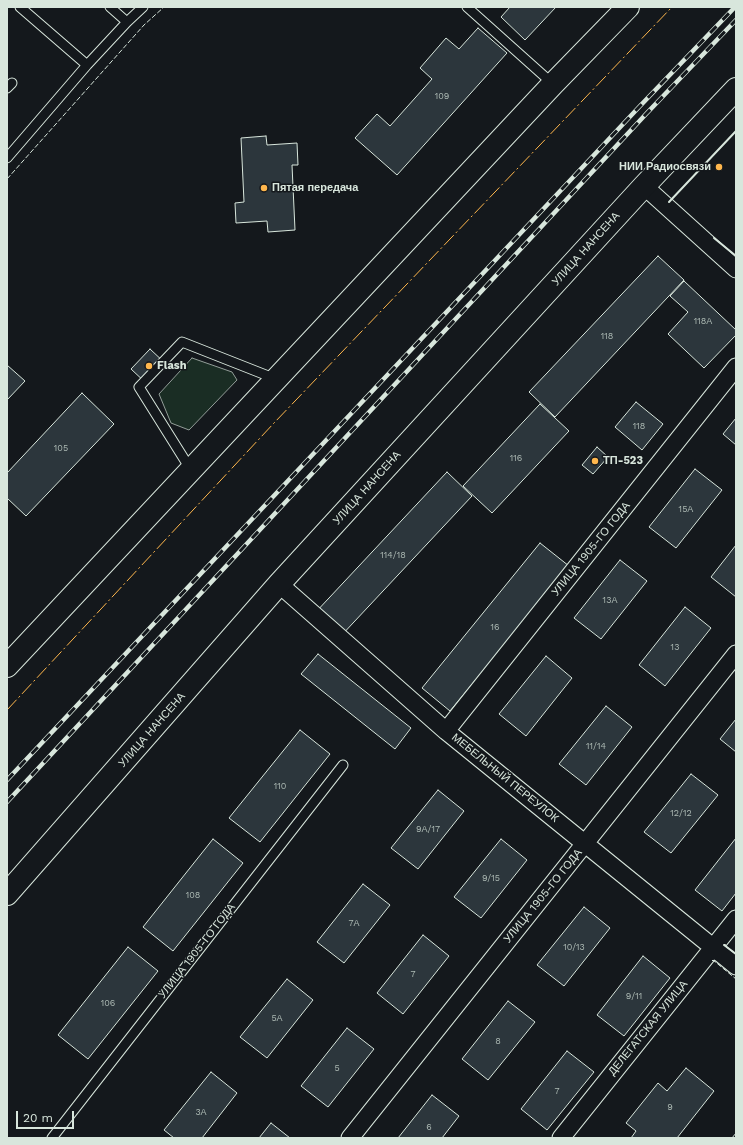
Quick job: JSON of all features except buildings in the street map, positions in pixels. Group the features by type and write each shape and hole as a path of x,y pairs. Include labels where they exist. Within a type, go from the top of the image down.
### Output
{"main road":[{"path":"7,666 553,84 628,7"},
{"name":"УЛИЦА НАНСЕНА","path":"7,894 279,584 644,186 736,89"}],"street":[{"path":"644,186 736,269"},
{"name":"УЛИЦА 1905-ГО ГОДА","path":"446,731 736,367"},
{"name":"МЕБЕЛЬНЫЙ ПЕРЕУЛОК","path":"279,584 446,731 736,966"},
{"name":"УЛИЦА 1905-ГО ГОДА","path":"350,1138 736,654"},
{"name":"ДЕЛЕГАТСКАЯ УЛИЦА","path":"561,1138 736,919"}],"lane":[{"path":"20,7 87,66"},
{"path":"110,7 127,22"},
{"path":"7,158 87,66 127,22 143,7"},
{"path":"467,7 553,84"},
{"path":"191,471 138,387 182,342 277,379"},
{"name":"УЛИЦА 1905-ГО ГОДА","path":"52,1138 343,765"}],"green space":[{"path":"192,358 232,372 237,380 189,430 171,423 159,394"}],"railway":[{"path":"7,780 640,106 735,7"},
{"path":"7,802 646,114 736,20"}],"fence":[{"path":"7,179 144,25 164,7"},
{"path":"712,961 713,960 736,979"},
{"path":"732,1138 736,1133"}],"wall":[{"path":"669,202 736,131"},
{"path":"714,238 736,256"},
{"path":"725,945 736,954"}],"power":[{"path":"7,710 274,423 672,7"}],"place":[{"name":"НИИ Радиосвязи","path":"719,167"},
{"name":"Пятая передача","path":"264,188"},
{"name":"Flash","path":"149,366"},
{"name":"ТП-523","path":"595,461"}]}
